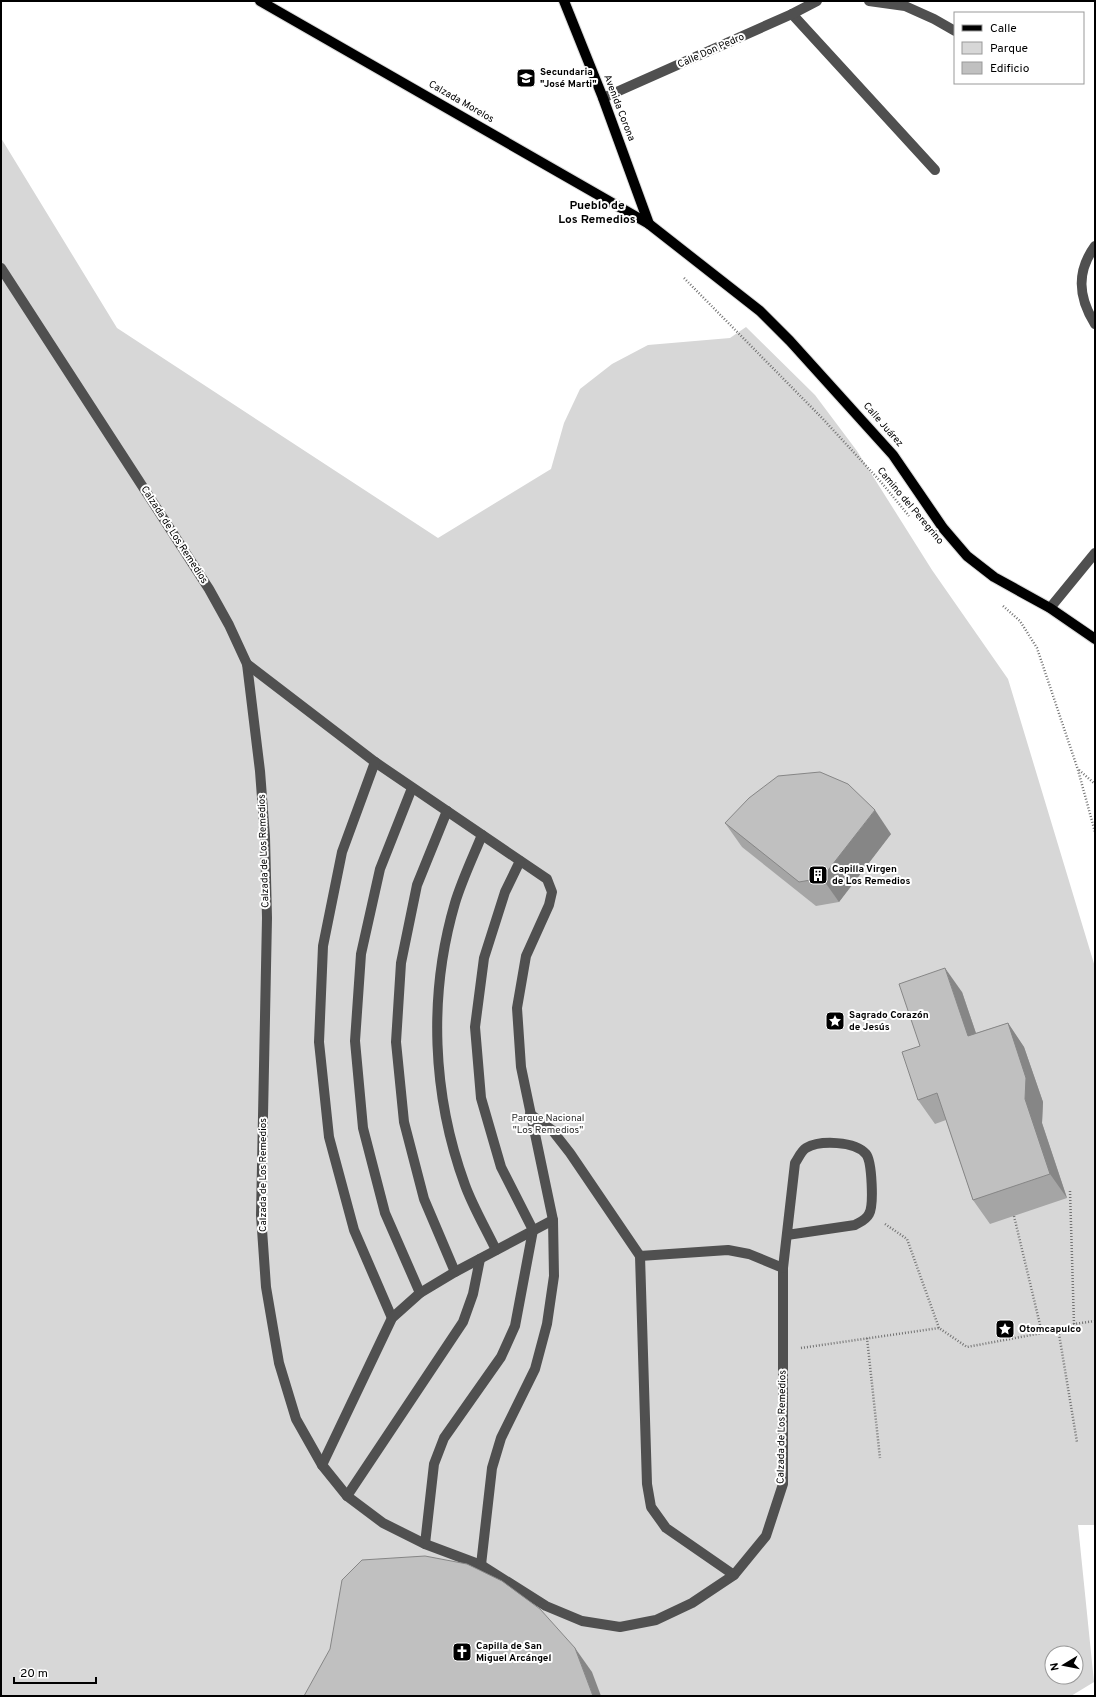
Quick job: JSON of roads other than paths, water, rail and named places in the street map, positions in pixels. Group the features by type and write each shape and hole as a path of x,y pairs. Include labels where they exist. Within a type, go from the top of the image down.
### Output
{"main road":[{"name":"Calzada Morelos","path":"260,1 649,224"},
{"name":"Avenida Corona","path":"564,1 603,98 649,224"},
{"name":"Calle Juárez","path":"649,224 760,311 790,341 893,455 943,528 967,556 994,577 1050,608 1095,639"}],"street":[{"name":"Calle Don Pedro","path":"603,98 792,14 817,1"},
{"path":"869,1 905,6 934,19 954,30"},
{"path":"792,14 935,170"},
{"path":"1095,246 1083,267 1081,291 1088,313 1095,324"},
{"name":"Calzada de Los Remedios","path":"1,268 209,589 229,625 247,664 260,771 265,838 267,918 261,1215 266,1286 279,1363 296,1419 322,1465 347,1496 383,1523 425,1544 481,1565 546,1606 582,1621 620,1627 656,1620 692,1603 734,1575 766,1536 783,1484 783,1268 795,1163 805,1148 821,1142 852,1146 861,1149 868,1156 870,1165 872,1204 870,1214 863,1221 855,1225 787,1235"},
{"path":"1050,608 1095,553"},
{"path":"247,664 412,788 547,879 552,892 526,956 517,1008 521,1067 553,1220 554,1276 547,1324 535,1369 501,1438 492,1468 481,1565"},
{"path":"376,762 341,860 324,946 319,1042 330,1137 354,1230 392,1318"},
{"path":"412,788 380,869 366,931 361,954 355,1041 364,1128 385,1213 420,1293"},
{"path":"447,811 418,885 401,963 396,1042 406,1129 424,1199 455,1272"},
{"path":"482,835 455,902 440,972 436,1045 446,1123 465,1186 496,1250"},
{"path":"425,1544 434,1464 444,1438 501,1357 515,1326 533,1230 501,1167 481,1098 476,1027 484,958 505,892 520,861"},
{"path":"530,1114 552,1130 570,1153 640,1256 647,1484 651,1507 666,1528 734,1575"},
{"path":"322,1465 392,1318 420,1293 455,1272 553,1220"},
{"path":"640,1256 728,1250 748,1254 783,1268"},
{"path":"347,1496 462,1322 473,1294 480,1259"}],"place":[{"name":"Secundaria \"José Marti\"","path":"526,78"},
{"name":"Capilla Virgen de Los Remedios","path":"818,875"},
{"name":"Sagrado Corazón de Jesús","path":"835,1021"},
{"name":"Otomcapulco","path":"1005,1329"},
{"name":"Capilla de San Miguel Arcángel","path":"462,1652"}],"district":[{"name":"Pueblo de Los Remedios","path":"597,213"}],"park label":[{"name":"Parque Nacional \"Los Remedios\"","path":"548,1124"}]}
